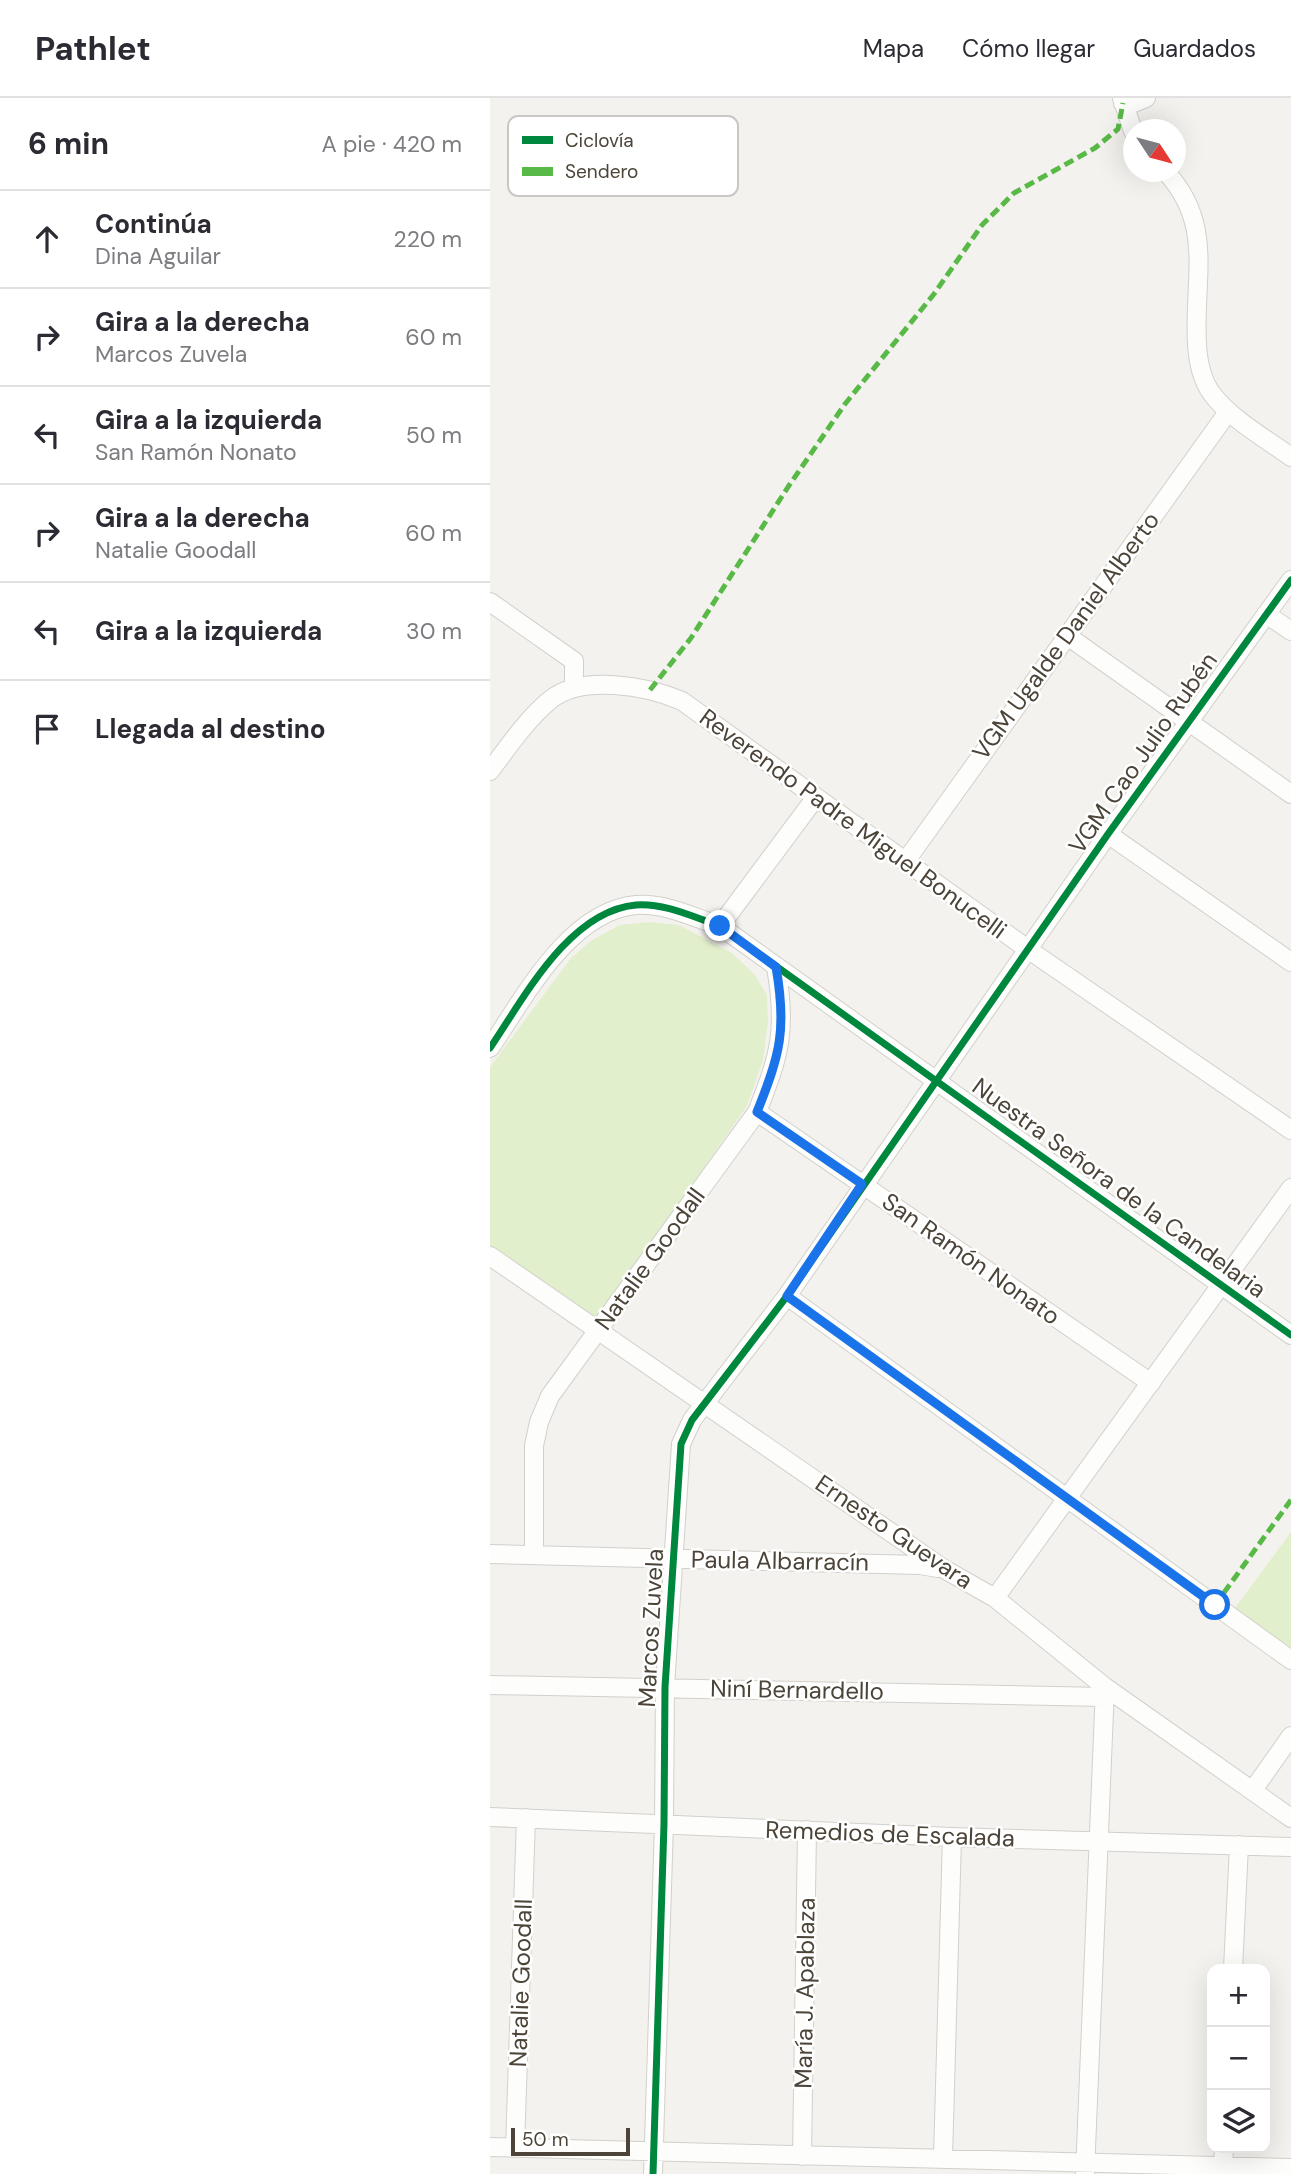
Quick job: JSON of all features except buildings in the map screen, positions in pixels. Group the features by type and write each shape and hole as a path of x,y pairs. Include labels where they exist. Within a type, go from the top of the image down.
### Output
{"street":[{"path":"1122,101 1129,105 1146,98"},
{"path":"1122,101 1129,119"},
{"path":"1173,182 1189,204 1198,233 1196,324 1199,367 1210,393 1228,412 1291,457"},
{"name":"VGM Ugalde Daniel Alberto","path":"905,862 1228,412"},
{"name":"VGM Cao Julio Rubén","path":"937,1081 1108,834 1291,580"},
{"path":"490,602 574,661 574,687 552,698 534,715 491,769"},
{"path":"1266,614 1291,631"},
{"path":"1066,635 1291,794"},
{"name":"Reverendo Padre Miguel Bonucelli","path":"574,687 622,686 664,693 682,701 1029,950 1291,1130"},
{"path":"720,926 816,797"},
{"path":"1108,834 1291,962"},
{"name":"Nuestra Señora de la Candelaria","path":"490,1048 553,957 579,932 605,913 637,905 667,908 720,926 1291,1335"},
{"name":"Natalie Goodall","path":"534,1555 534,1446 539,1422 550,1396 757,1112 775,1067 781,1038 782,1002 776,967"},
{"name":"Marcos Zuvela","path":"653,2174 664,1824 665,1687 681,1444 692,1420 787,1296 862,1184 937,1081"},
{"name":"San Ramón Nonato","path":"757,1112 1151,1383"},
{"path":"995,1598 1291,1188"},
{"name":"Ernesto Guevara","path":"490,1256 944,1569 995,1598 1105,1692 1291,1818"},
{"path":"787,1296 1291,1660"},
{"name":"Paula Albarracín","path":"490,1554 920,1565 944,1569"},
{"name":"Niní Bernardello","path":"490,1685 1105,1692"},
{"path":"1085,2169 1105,1692"},
{"path":"1252,1790 1291,1735"},
{"name":"Remedios de Escalada","path":"490,1817 952,1837 1291,1847"},
{"name":"Natalie Goodall","path":"515,2148 526,1818"},
{"name":"María J. Apablaza","path":"802,2156 807,1830"},
{"path":"943,2158 952,1837"},
{"path":"1233,1964 1239,1845"},
{"path":"490,2147 943,2158 1085,2169 1223,2157 1291,2168"}],"green space":[{"path":"648,922 679,925 732,953 755,975 767,995 768,1022 763,1060 747,1106 594,1324 490,1249 490,1067 571,958 592,940 620,925"},
{"path":"1291,1532 1291,1650 1235,1608"}],"marked path":[{"path":"650,690 691,638 845,404 934,294 982,225 1014,193 1095,148 1118,129 1123,103"},
{"path":"1215,1605 1291,1500"}],"cycle path":[{"path":"653,2174 664,1824 665,1687 681,1444 692,1420 787,1296 1108,834 1291,580"},
{"path":"490,1048 533,982 551,960 569,940 590,923 612,911 636,905 658,906 720,926 1291,1335"}],"route":[{"path":"720,926 776,967 782,1002 781,1038 775,1067 757,1112 862,1184 787,1296 1215,1605"}]}
